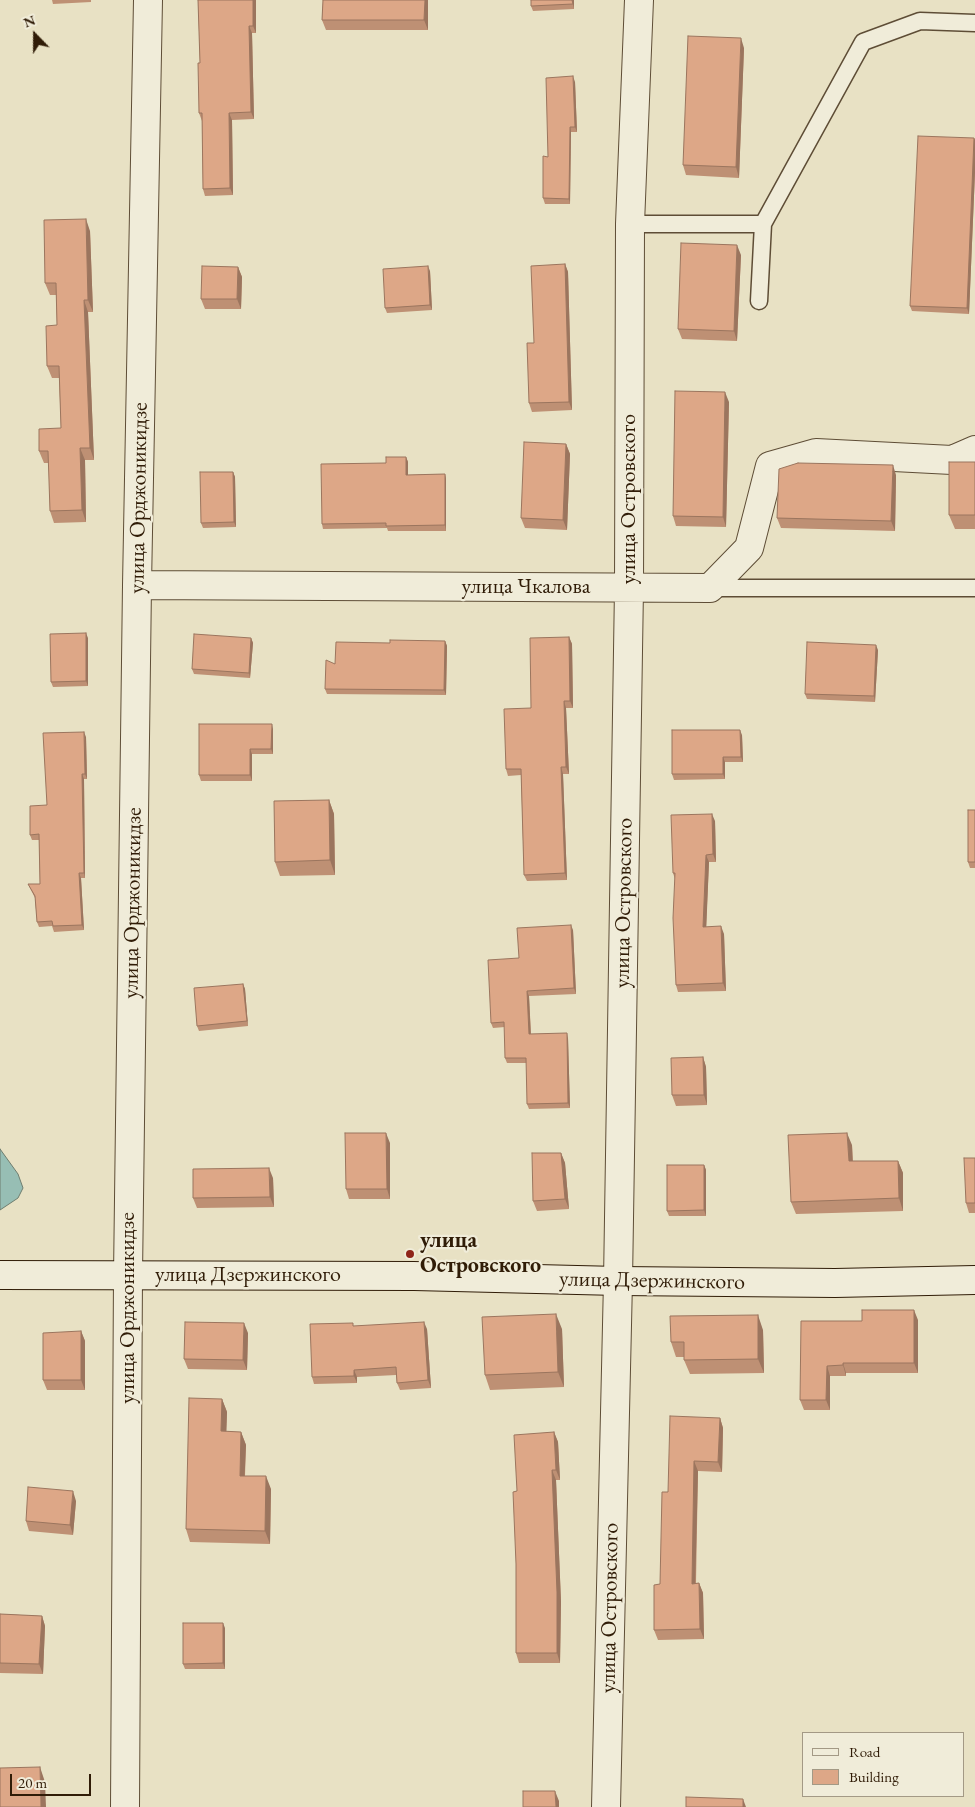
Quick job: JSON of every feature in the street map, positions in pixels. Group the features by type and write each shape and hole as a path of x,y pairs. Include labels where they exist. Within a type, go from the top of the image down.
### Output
{"street":[{"name":"улица Орджоникидзе","path":"125,1807 128,1275 137,584 148,0"},
{"name":"улица Островского","path":"606,1807 618,1281 630,588 630,224 639,0"},
{"path":"710,588 749,548 770,466 816,453 952,460 975,450"},
{"name":"улица Чкалова","path":"137,584 710,588"},
{"name":"улица Дзержинского","path":"0,1275 414,1276 618,1281 835,1283 975,1280"}],"lane":[{"path":"759,301 763,224 863,42 920,21 975,23"},
{"path":"630,224 763,224"},
{"name":"улица Чкалова","path":"710,588 975,588"}],"water":[{"path":"0,1149 18,1174 23,1188 18,1198 0,1210"}],"building":[{"path":"198,0 253,0 253,26 249,26 251,112 229,113 230,188 203,189 202,113 199,113"},
{"path":"323,0 425,0 424,20 322,20"},
{"path":"531,0 572,0 573,4 531,6"},
{"path":"688,36 741,38 736,167 683,165"},
{"path":"573,76 575,127 570,127 569,199 543,198 543,156 548,157 546,78"},
{"path":"918,136 974,138 967,308 910,306"},
{"path":"86,219 88,300 84,300 90,448 80,448 82,510 50,511 48,451 39,451 39,429 61,428 59,366 47,366 46,326 57,325 56,283 45,283 44,220"},
{"path":"681,243 737,245 734,331 678,329"},
{"path":"565,264 569,402 529,403 527,343 534,343 531,266"},
{"path":"202,266 238,267 237,299 201,299"},
{"path":"428,266 430,305 385,308 383,269"},
{"path":"675,391 725,392 723,517 673,516"},
{"path":"524,442 566,444 563,520 521,518"},
{"path":"386,457 406,457 406,475 445,474 445,525 386,526 386,523 322,524 321,464 386,463"},
{"path":"949,462 975,462 975,515 949,515"},
{"path":"798,463 893,465 891,521 777,518 779,469"},
{"path":"200,472 233,472 234,522 201,523"},
{"path":"86,633 86,681 51,682 50,634"},
{"path":"194,634 251,638 249,673 192,669"},
{"path":"569,637 570,701 564,701 566,767 561,767 565,873 524,875 521,769 506,769 504,709 531,708 530,638"},
{"path":"390,640 445,641 444,690 325,689 326,660 335,664 336,642 390,643"},
{"path":"807,642 876,645 874,696 805,694"},
{"path":"199,724 272,724 271,749 250,749 250,775 199,775"},
{"path":"672,730 740,730 741,757 723,757 723,774 672,774"},
{"path":"84,732 85,774 82,774 84,873 79,873 82,925 53,926 52,921 37,922 35,896 28,884 40,884 39,834 30,835 30,806 47,805 43,733"},
{"path":"329,800 330,860 275,862 274,801"},
{"path":"968,810 975,810 975,862 968,862"},
{"path":"712,814 713,854 706,855 703,927 721,926 723,983 676,985 673,918 675,873 673,873 671,815"},
{"path":"571,925 574,988 527,991 529,1034 567,1033 568,1103 527,1104 526,1058 505,1058 504,1022 491,1023 488,960 519,958 517,928"},
{"path":"243,984 247,1021 197,1026 194,988"},
{"path":"703,1057 704,1095 672,1095 671,1058"},
{"path":"345,1133 386,1133 387,1189 346,1189"},
{"path":"847,1133 849,1161 898,1161 899,1198 791,1202 788,1135"},
{"path":"532,1153 561,1153 565,1199 533,1201"},
{"path":"964,1158 975,1158 975,1203 966,1203"},
{"path":"667,1165 704,1165 704,1210 667,1211"},
{"path":"269,1168 270,1197 193,1198 193,1169"},
{"path":"862,1310 914,1310 914,1363 843,1363 843,1365 827,1366 826,1400 800,1400 801,1321 862,1321"},
{"path":"556,1314 558,1372 485,1375 482,1317"},
{"path":"758,1315 758,1359 684,1360 684,1342 671,1342 670,1316"},
{"path":"185,1322 244,1323 243,1360 184,1359"},
{"path":"424,1322 428,1380 397,1383 396,1367 354,1370 354,1376 312,1377 310,1324 353,1323 353,1326"},
{"path":"81,1331 81,1380 43,1380 43,1333"},
{"path":"189,1398 222,1399 221,1431 241,1432 240,1476 266,1476 265,1531 186,1529"},
{"path":"670,1416 720,1418 718,1462 694,1461 692,1584 699,1583 700,1629 654,1630 654,1585 660,1584 662,1492 668,1492"},
{"path":"554,1432 556,1470 552,1470 557,1592 557,1653 516,1653 516,1564 513,1492 517,1491 514,1435"},
{"path":"28,1487 73,1491 70,1525 26,1521"},
{"path":"0,1614 42,1616 39,1664 0,1663"},
{"path":"183,1623 223,1623 223,1663 183,1664"},
{"path":"40,1767 41,1807 0,1807 0,1768"},
{"path":"523,1791 555,1791 556,1807 523,1807"},
{"path":"686,1797 743,1799 743,1807 686,1807"}],"place":[{"name":"улица Островского","path":"410,1254"}]}
